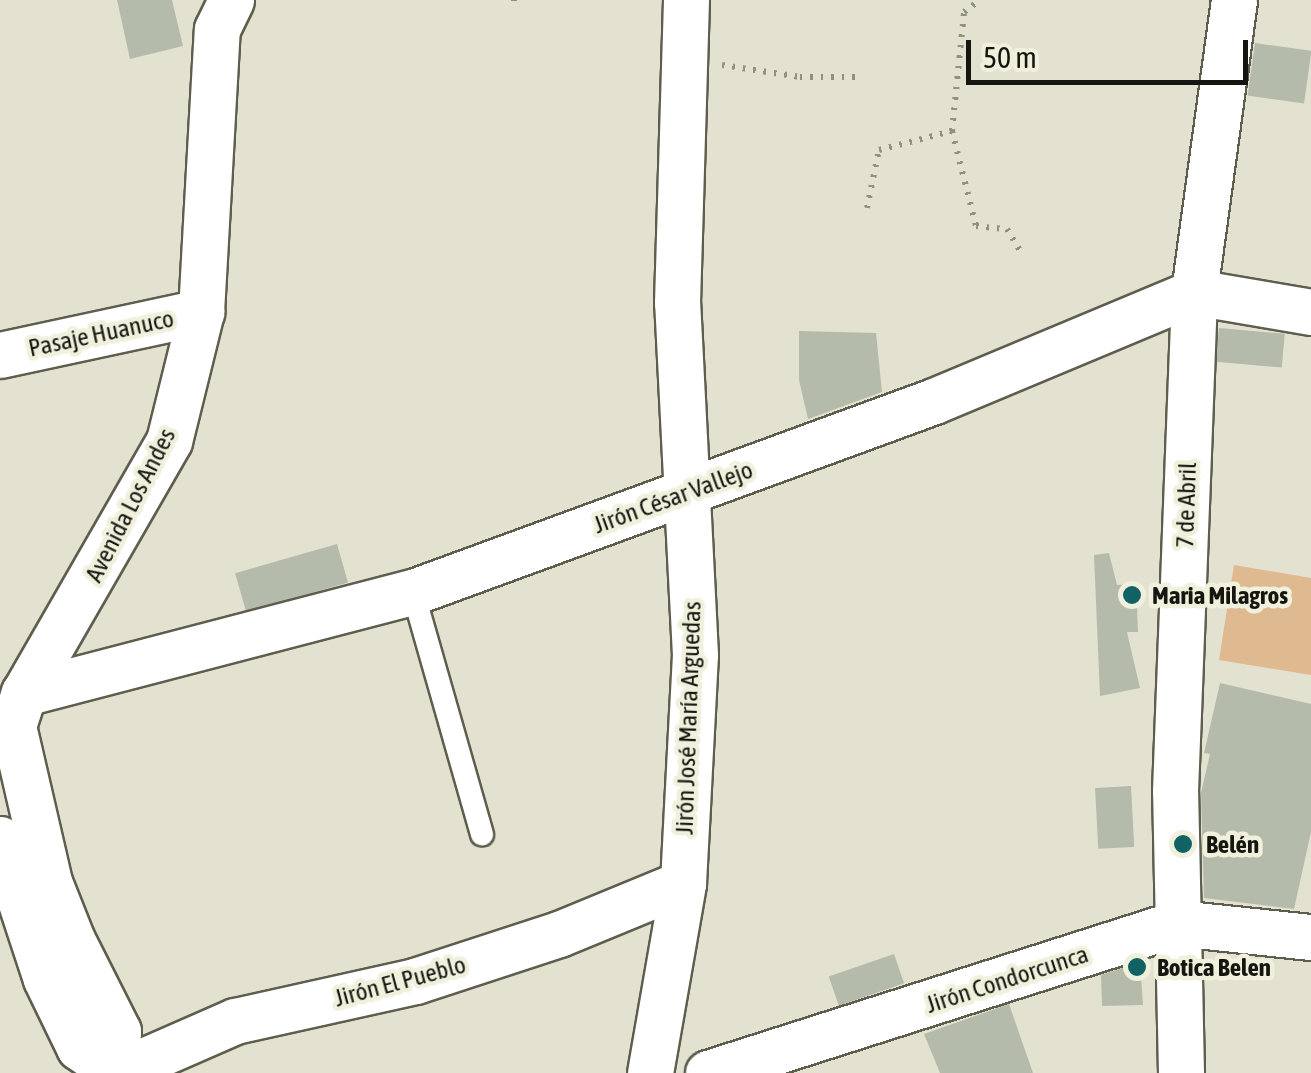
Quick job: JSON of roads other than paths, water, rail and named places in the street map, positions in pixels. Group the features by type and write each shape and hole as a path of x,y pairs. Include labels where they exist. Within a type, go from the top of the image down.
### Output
{"street":[{"name":"Jirón José María Arguedas","path":"650,1073 683,883 695,655 676,302 681,59 686,0"},
{"name":"7 de Abril","path":"1180,1073 1175,790 1194,292 1234,0"},
{"name":"Avenida Los Andes","path":"13,717 170,441 201,312 224,14"},
{"path":"1194,292 1311,312"},
{"name":"Jirón César Vallejo","path":"13,717 413,592 934,401 1194,292"},
{"name":"Pasaje Huanuco","path":"0,355 201,312"},
{"path":"13,717 49,882 72,940 118,1031 116,1073"},
{"path":"0,840 54,996 80,1047 116,1073"},
{"name":"Jirón El Pueblo","path":"116,1073 235,1021 414,981 559,934 683,883"},
{"name":"Jirón Condorcunca","path":"708,1073 1177,923 1311,937"}],"lane":[{"path":"413,592 482,834"}],"place":[{"name":"Maria Milagros","path":"1132,595"},
{"name":"Belén","path":"1183,844"},
{"name":"Botica Belen","path":"1137,967"}]}
